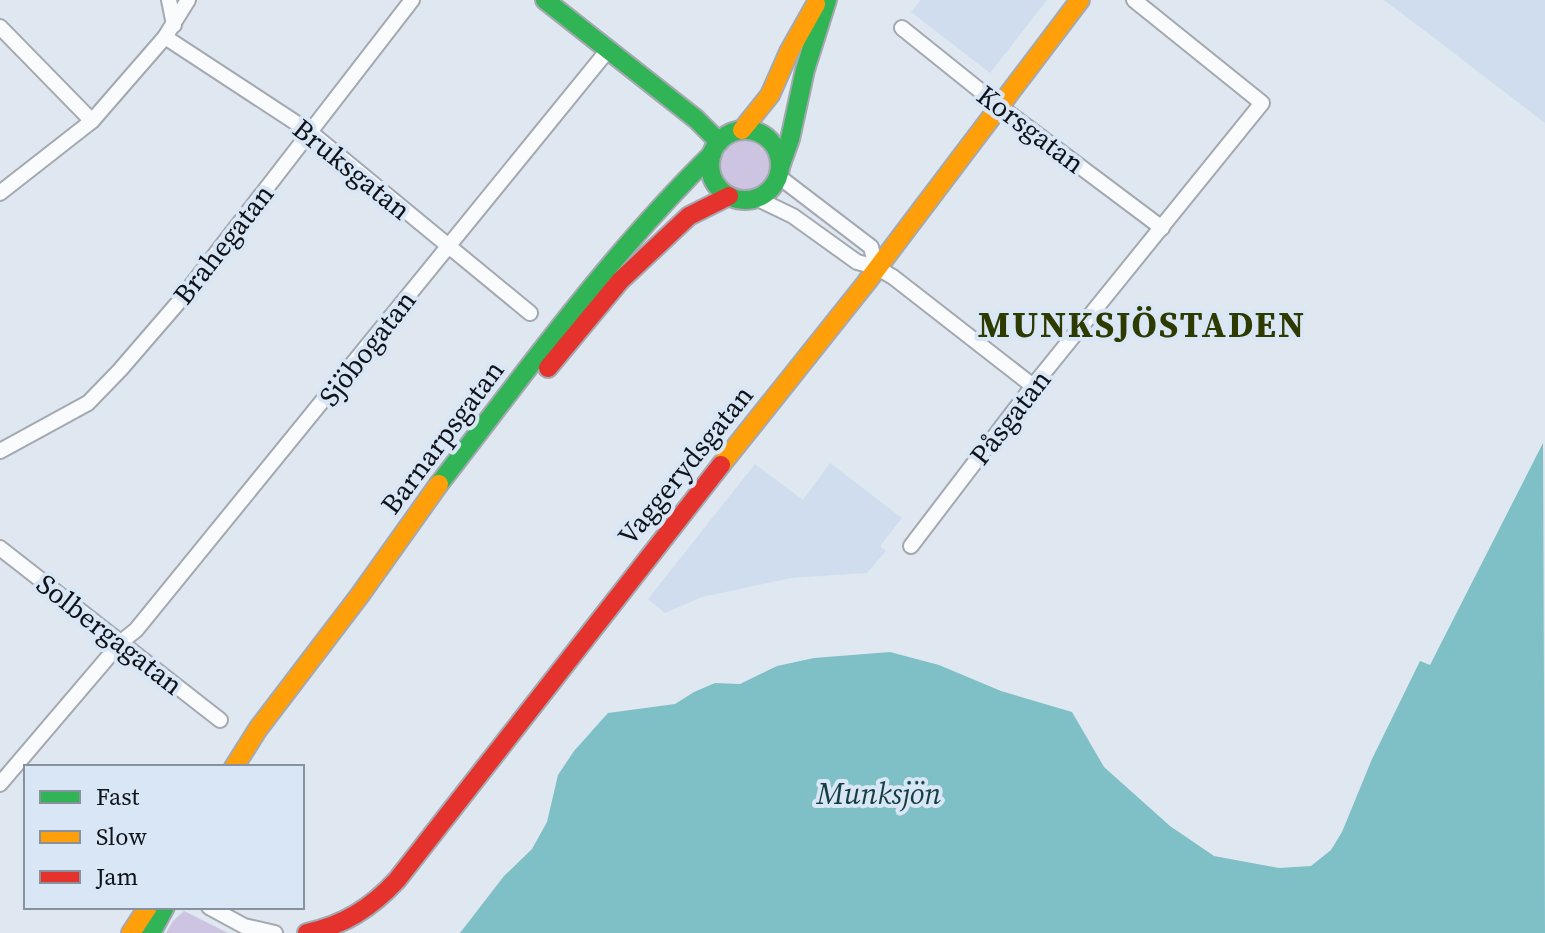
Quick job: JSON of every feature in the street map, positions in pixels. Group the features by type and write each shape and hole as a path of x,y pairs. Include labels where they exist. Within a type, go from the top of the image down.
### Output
{"main road":[{"path":"545,0 696,119 715,148"},
{"path":"742,130 770,95 789,52 818,0"},
{"path":"779,172 779,155 769,140 760,133 742,130 729,134 715,148 710,166 719,189 729,196 743,200 756,198 770,189 779,172 790,139 805,70 827,0"},
{"name":"Vaggerydsgatan","path":"307,933 352,919 373,906 397,880 876,267 1080,0"},
{"name":"Barnarpsgatan","path":"235,765 258,729 360,595 427,500 572,312 669,196 715,148"},
{"name":"Barnarpsgatan","path":"247,765 371,603 437,509 594,311 620,281 689,216 729,196"},
{"path":"131,933 147,909"},
{"path":"151,933 164,909"}],"street":[{"path":"169,0 169,31"},
{"path":"0,193 92,121 169,31 188,0"},
{"name":"Brahegatan","path":"0,451 88,403 120,370 177,304 412,0"},
{"name":"Påsgatan","path":"911,546 1033,386 1262,103 1134,0"},
{"path":"0,27 92,121"},
{"name":"Korsgatan","path":"902,28 998,105 1162,228"},
{"name":"Bruksgatan","path":"169,31 310,132 530,313"},
{"name":"Sjöbogatan","path":"0,784 121,642 136,630 608,50"},
{"path":"779,172 871,247 876,267"},
{"path":"756,198 793,216 857,262 876,267 1033,386"},
{"name":"Solbergagatan","path":"0,548 220,720"},
{"path":"213,909 244,926 275,933"}],"shaded area":[{"path":"921,0 1047,0 990,73 911,12"},
{"path":"1384,0 1545,0 1545,123 1433,37"},
{"path":"746,140 764,151 771,169 764,183 752,191 741,192 723,177 721,154 730,145"},
{"path":"830,463 902,518 880,546 886,551 867,573 791,578 702,597 665,613 648,599 755,464 803,500"},
{"path":"184,911 228,933 166,933"}],"water":[{"name":"Munksjön","path":"1543,443 1545,933 460,933 504,876 532,849 547,822 558,775 574,751 608,713 675,704 715,683 740,684 777,666 814,658 890,652 939,665 1001,691 1072,712 1104,767 1170,826 1214,856 1279,868 1311,866 1331,850 1342,832 1372,759 1420,661 1430,665"}],"traffic: fast":[{"path":"545,0 696,119 719,142"},
{"path":"780,167 827,0"},
{"path":"745,130 770,140 780,165 770,190 745,200 720,190 710,165 720,140 745,130"},
{"path":"439,484 604,273 712,154"},
{"path":"151,933 164,909"}],"traffic: slow":[{"path":"721,465 866,283 1080,0"},
{"path":"742,130 770,95 789,52 816,4"},
{"path":"235,765 258,729 360,595 439,484"},
{"path":"131,933 147,909"}],"traffic: jam":[{"path":"548,368 620,281 689,216 729,196"},
{"path":"307,933 356,914 397,880 721,465"}],"district":[{"name":"MUNKSJÖSTADEN","path":"1142,324"}]}
